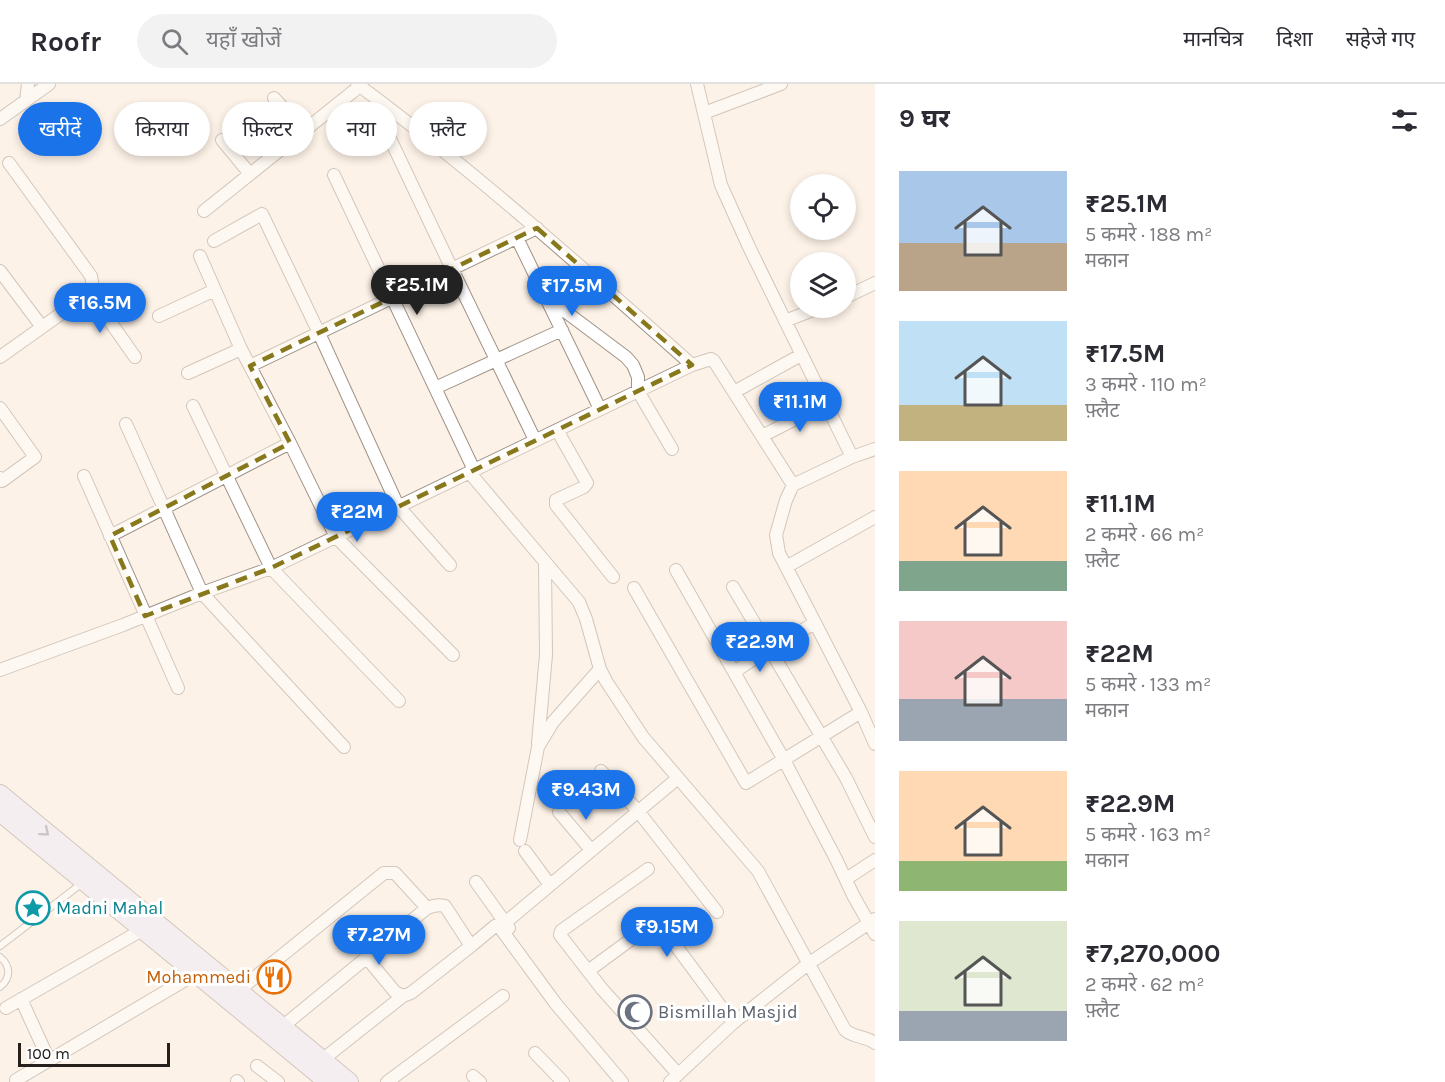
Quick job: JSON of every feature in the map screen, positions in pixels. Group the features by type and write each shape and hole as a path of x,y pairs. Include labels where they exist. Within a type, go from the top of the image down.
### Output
{"street":[{"path":"26,101 28,84"},
{"path":"0,119 49,84"},
{"path":"697,84 721,185 852,457"},
{"path":"704,113 781,84"},
{"path":"314,123 359,85 417,129 537,228 692,365"},
{"path":"274,98 278,102"},
{"path":"397,153 535,440"},
{"path":"235,156 250,174"},
{"path":"204,211 273,156"},
{"path":"0,357 90,293 93,287 92,276 9,163"},
{"path":"334,175 435,388 471,471 545,564 579,602 606,681 643,737 758,871 845,1030 851,1035 875,1043"},
{"path":"214,241 262,214 398,506 450,565"},
{"path":"250,366 537,228"},
{"path":"517,238 600,409"},
{"path":"200,256 241,349 336,537 453,655"},
{"path":"0,271 42,327"},
{"path":"856,292 875,283"},
{"path":"159,316 215,290"},
{"path":"90,293 135,357"},
{"path":"546,297 626,357 633,365 638,377 638,391 672,449"},
{"path":"785,321 793,318"},
{"path":"435,388 561,330"},
{"path":"188,373 241,349"},
{"path":"734,392 801,355"},
{"path":"0,670 271,568 692,365 711,360 714,361 793,485"},
{"path":"762,436 825,404"},
{"path":"193,406 271,568 399,701"},
{"path":"0,408 35,457 2,481 0,478"},
{"path":"126,424 202,593 344,747"},
{"path":"557,430 586,483 584,487 556,500 556,505 613,577"},
{"path":"110,536 290,443"},
{"path":"875,449 852,457 793,485 776,535 779,552 786,567 861,712 871,724 875,744"},
{"path":"84,476 178,688"},
{"path":"786,567 875,517"},
{"path":"545,564 546,655 538,747 522,846 550,885"},
{"path":"648,869 561,931 560,935 674,1078 733,1023 808,964 873,926 784,760 676,570"},
{"path":"733,587 846,778 875,837"},
{"path":"634,588 746,783 861,712"},
{"path":"734,672 815,623"},
{"path":"538,747 553,722 600,669"},
{"path":"601,771 638,811 717,912"},
{"path":"322,1060 495,926 502,925 672,783"},
{"path":"0,794 349,1082"},
{"path":"0,812 328,1082"},
{"path":"559,812 591,850"},
{"path":"846,879 875,860"},
{"path":"238,991 384,873 395,873 427,908"},
{"path":"476,882 502,925 556,1004 622,1082"},
{"path":"282,1027 427,908 440,904 445,906 471,946"},
{"path":"588,971 652,924 659,923 733,1023"},
{"path":"502,925 515,936"},
{"path":"6,1008 142,930"},
{"path":"366,957 395,992 403,996"},
{"path":"16,1080 197,973"},
{"path":"387,1082 503,996"},
{"path":"21,999 49,1060"},
{"path":"535,1053 563,1082"},
{"path":"257,1066 278,1082"}],"lane":[{"path":"0,946 84,881"},
{"path":"0,957 5,961 9,971 6,981 0,987"}],"highlighted area":[{"path":"537,228 692,365 271,568 145,616 110,536 290,443 250,366"}],"place":[{"name":"Madni Mahal","path":"33,908"},
{"name":"Mohammedi","path":"274,977"},
{"name":"Bismillah Masjid","path":"635,1012"}]}
